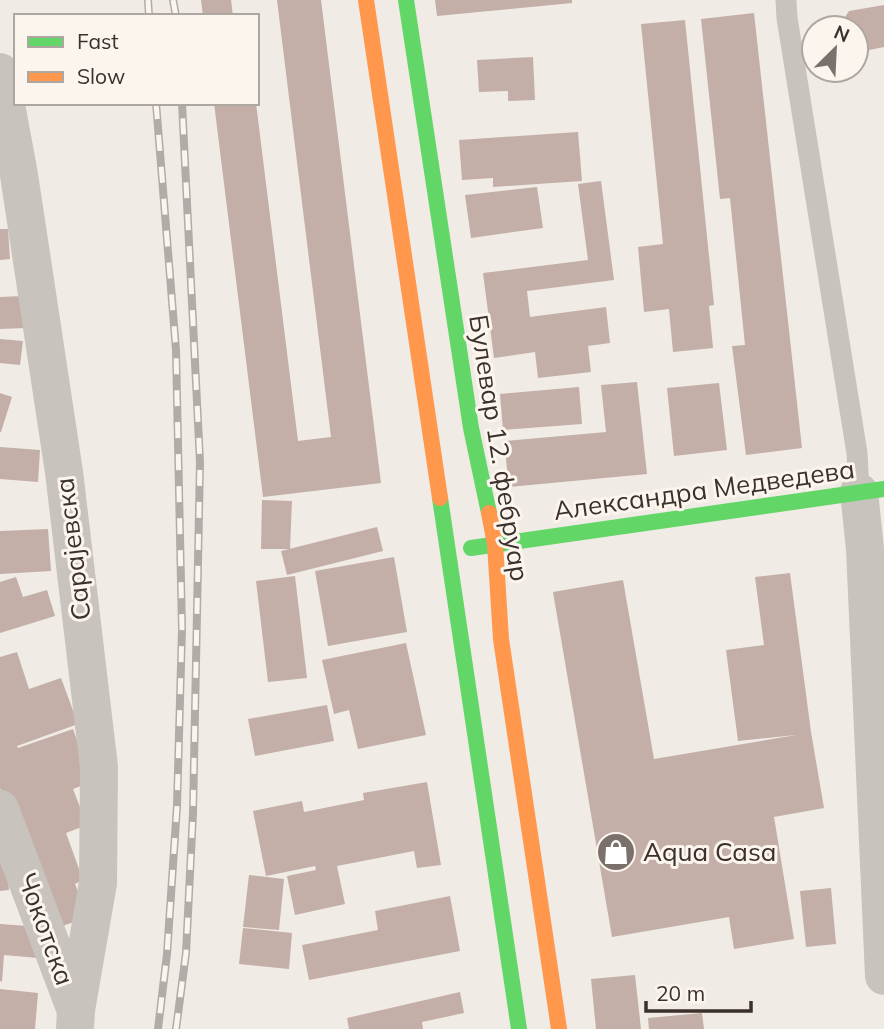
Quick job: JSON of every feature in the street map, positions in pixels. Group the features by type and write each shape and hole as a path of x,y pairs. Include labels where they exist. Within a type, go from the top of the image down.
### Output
{"main road":[{"path":"366,0 519,1029"},
{"name":"Булевар 12. фебруар","path":"406,0 471,428 495,544 501,639 559,1029"},
{"name":"Александра Медведева","path":"448,552 872,491"}],"street":[{"name":"Сарајевска","path":"0,72 19,175 64,472 99,767 98,883 75,1020"},
{"path":"872,491 865,549 884,976"},
{"name":"Чокотска","path":"0,809 75,1020"}],"lane":[{"path":"786,0 857,453 872,491"}],"building":[{"path":"201,0 231,0 233,14 203,14"},
{"path":"277,0 321,0 381,483 263,497 214,105 256,105 298,441 331,437"},
{"path":"435,0 572,0 572,3 437,16"},
{"path":"884,5 884,47 870,50 870,14 847,14 849,11"},
{"path":"754,13 802,448 746,455 732,346 745,345 730,198 720,199 701,19"},
{"path":"685,20 714,305 709,306 713,348 673,352 669,309 644,312 638,247 663,244 641,24"},
{"path":"533,57 535,100 508,101 508,91 479,92 477,60"},
{"path":"578,132 582,181 493,187 493,178 462,180 459,140"},
{"path":"601,181 614,280 527,291 530,317 606,307 610,343 588,346 591,372 538,378 535,352 494,358 483,273 588,260 578,184"},
{"path":"537,187 543,228 471,238 465,195"},
{"path":"0,229 8,229 10,259 0,260"},
{"path":"23,296 25,328 0,329 0,297"},
{"path":"0,339 23,341 20,365 0,363"},
{"path":"637,382 647,474 509,487 504,441 606,432 601,385"},
{"path":"719,383 727,450 674,456 667,388"},
{"path":"579,387 582,424 503,430 500,394"},
{"path":"0,393 12,397 1,432 0,432"},
{"path":"0,447 40,450 38,482 0,479"},
{"path":"262,500 292,501 290,549 261,549"},
{"path":"377,527 383,551 287,575 281,551"},
{"path":"48,529 51,571 0,574 0,531"},
{"path":"394,557 407,632 328,646 315,571"},
{"path":"790,573 824,808 774,817 794,939 734,949 729,917 612,937 553,592 623,580 654,759 796,735 738,741 726,650 764,645 755,577"},
{"path":"295,576 307,678 268,682 256,581"},
{"path":"16,577 23,597 47,590 55,616 0,633 0,582"},
{"path":"406,643 426,735 358,749 349,710 334,714 322,660"},
{"path":"17,652 29,689 61,678 78,724 17,746 18,748 73,729 92,782 73,789 87,825 66,833 83,880 75,884 88,917 54,929 0,788 0,657"},
{"path":"327,705 334,741 255,756 248,719"},
{"path":"427,782 441,865 417,868 414,851 337,866 345,904 295,915 287,876 316,870 315,866 266,876 253,811 302,801 304,812 364,800 363,793"},
{"path":"0,851 6,851 9,890 0,891"},
{"path":"249,875 284,879 279,930 243,927"},
{"path":"831,888 836,944 806,947 800,891"},
{"path":"450,896 460,951 309,980 302,945 378,930 375,911"},
{"path":"0,924 41,927 38,958 4,955 2,982 0,981"},
{"path":"243,928 292,933 289,969 239,964"},
{"path":"635,975 641,1029 596,1029 591,979"},
{"path":"0,989 38,993 35,1029 0,1029"},
{"path":"460,992 464,1013 422,1022 423,1029 349,1029 347,1018"},
{"path":"702,1013 704,1029 649,1029 648,1018"}],"railway":[{"path":"148,0 149,14"},
{"path":"173,0 176,14"},
{"path":"156,105 176,350 182,629 177,806 167,954 158,1029"},
{"path":"176,1029 186,953 193,813 200,462 182,105"}],"traffic: fast":[{"path":"406,0 471,428 489,513"},
{"path":"471,548 884,489"},
{"path":"440,498 519,1029"}],"traffic: slow":[{"path":"366,0 440,498"},
{"path":"489,513 495,544 501,639 559,1029"}],"place":[{"name":"Aqua Casa","path":"616,852"}]}
